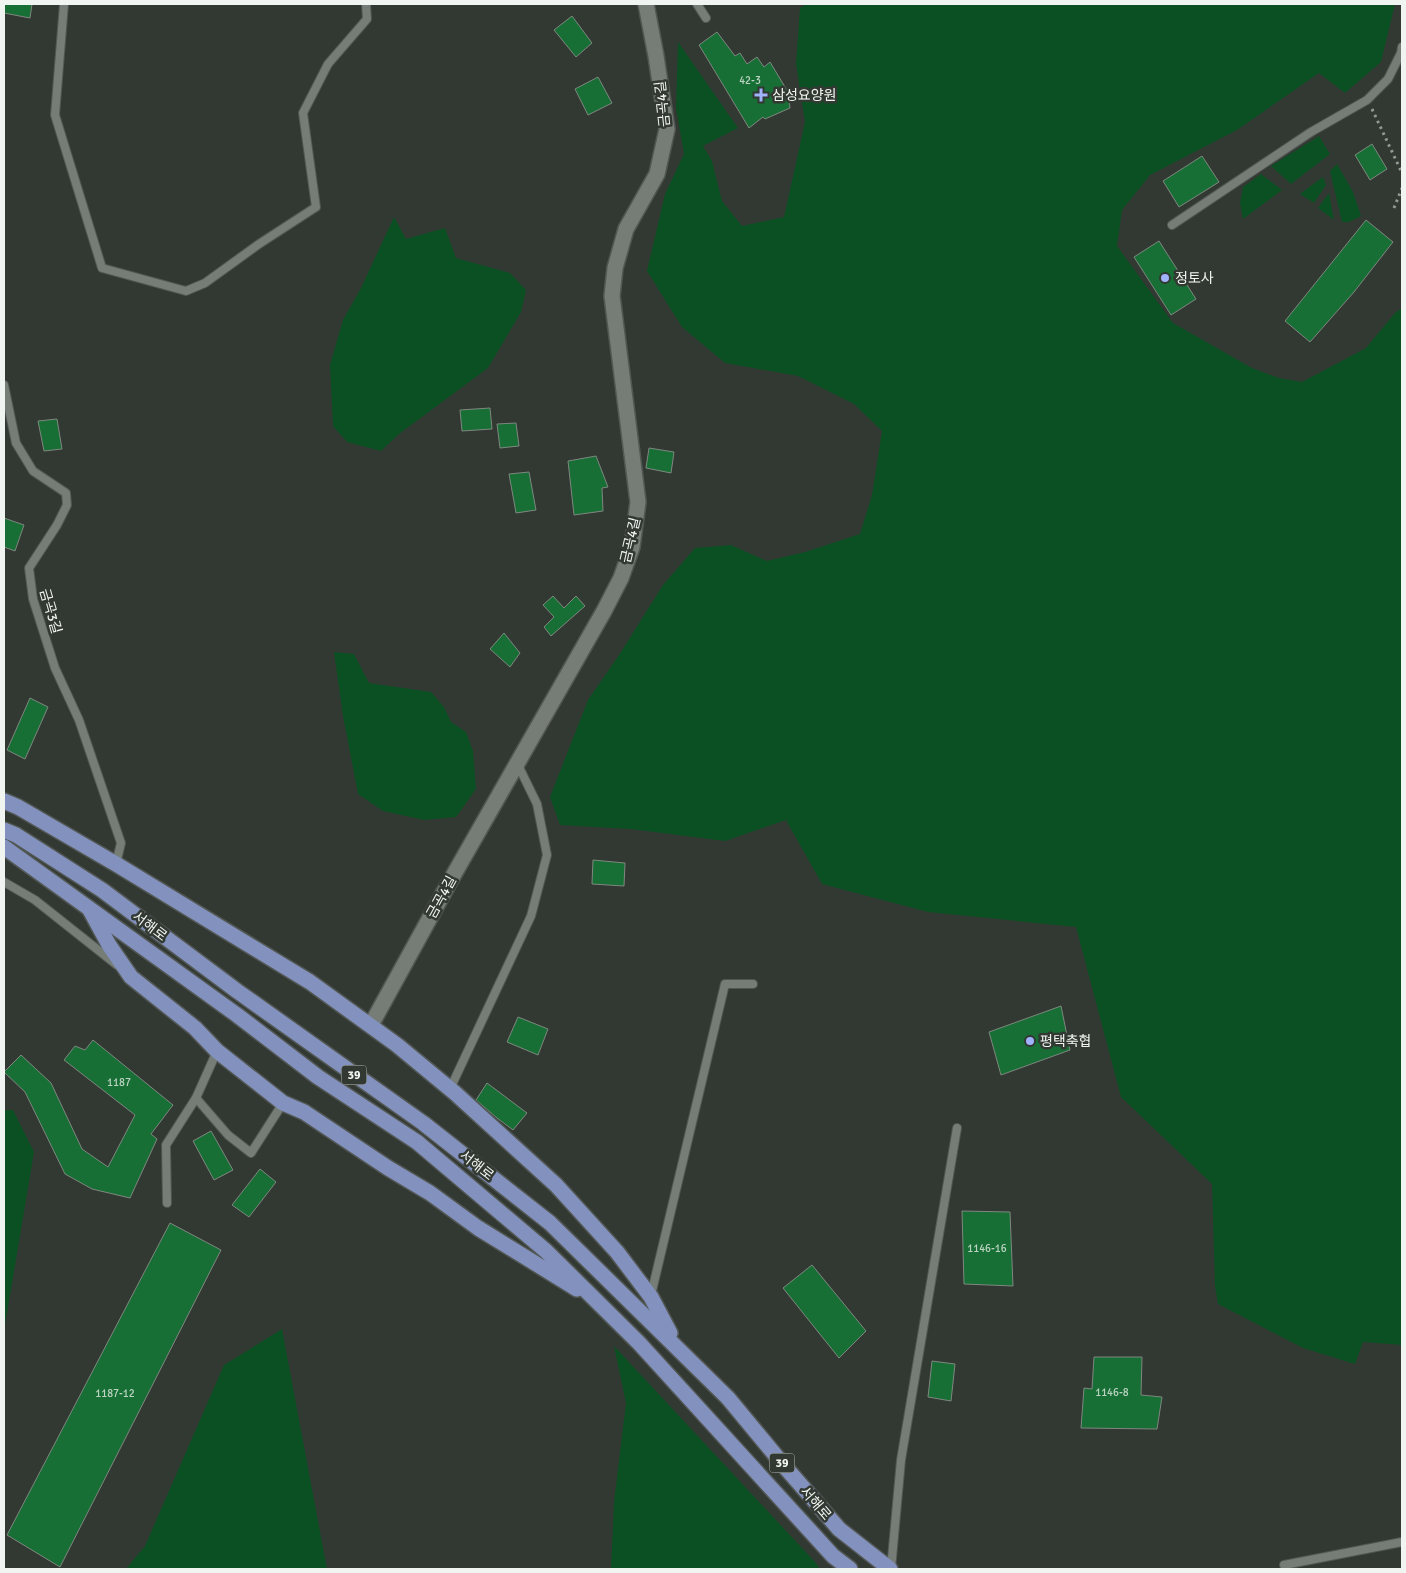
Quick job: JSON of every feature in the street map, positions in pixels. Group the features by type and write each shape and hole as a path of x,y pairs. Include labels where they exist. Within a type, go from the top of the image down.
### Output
{"main road":[{"path":"4,800 116,864 310,982 371,1025 450,1089 556,1185 617,1252 650,1297 679,1350"},
{"name":"서해로","path":"4,830 16,835 102,890 237,991 423,1123 550,1222 728,1398 839,1529 891,1569"},
{"name":"서해로","path":"4,847 237,1015 318,1077 417,1142 546,1251 639,1343 833,1556 850,1569"},
{"path":"87,906 109,946 131,977 195,1028 217,1051 283,1103 304,1112 388,1168 430,1192 478,1228 597,1302"}],"street":[{"name":"금곡4길","path":"371,1025 449,883 604,611 621,578 632,547 638,502 612,296 615,268 626,229 657,174 667,128 646,4"}],"lane":[{"path":"64,4 55,115 102,268 186,290 205,283 316,206 303,113 328,64 367,19 366,4"},
{"path":"697,4 706,18"},
{"path":"1172,225 1311,132 1368,100 1388,78 1402,48"},
{"name":"금곡3길","path":"4,385 16,443 32,471 66,493 67,505 57,525 29,568 33,599 56,668 79,720 121,843 116,864"},
{"path":"450,1089 531,916 547,855 538,804 518,763"},
{"path":"4,882 35,900 131,977"},
{"path":"650,1297 725,984 753,984"},
{"path":"167,1203 166,1145 196,1098 217,1051"},
{"path":"196,1098 228,1135 251,1153 283,1103"},
{"path":"891,1569 901,1460 957,1128"},
{"path":"1284,1565 1402,1542"},
{"path":"833,1556 841,1569"}],"path":[{"path":"1368,100 1402,174"},
{"path":"1394,208 1402,188"}],"green space":[{"path":"807,4 1395,4 1381,62 1345,93 1319,73 1237,130 1150,175 1122,210 1117,246 1173,323 1252,368 1279,378 1302,382 1366,348 1395,313 1402,308 1402,1345 1363,1342 1355,1364 1303,1348 1218,1304 1215,1286 1212,1184 1121,1097 1076,927 928,912 822,884 786,820 725,841 631,829 560,825 550,797 588,700 663,585 695,548 731,545 767,561 805,552 860,534 872,495 882,431 854,404 798,376 725,363 682,327 647,271 665,194 684,154 676,108 678,42 738,128 703,146 712,161 722,201 742,226 784,217 805,122 796,64 800,8"},
{"path":"1319,136 1330,154 1291,184 1271,166"},
{"path":"1337,164 1353,192 1361,216 1349,222 1342,222 1330,171"},
{"path":"1261,174 1282,190 1243,219 1240,203 1243,187"},
{"path":"1323,177 1326,185 1314,203 1300,194"},
{"path":"1329,193 1334,220 1318,208"},
{"path":"394,217 406,239 445,228 456,258 510,273 526,290 521,312 488,368 399,434 381,451 347,442 333,426 330,365 343,320 361,288"},
{"path":"334,652 354,654 369,683 431,692 444,707 451,722 466,732 473,751 476,789 456,817 424,820 383,811 358,794 343,716"},
{"path":"4,1110 13,1110 34,1152 4,1331"},
{"path":"282,1329 327,1569 126,1569 145,1546 224,1365"},
{"path":"614,1346 820,1569 611,1569 614,1502 626,1403"}],"building":[{"path":"4,4 32,4 30,18 4,13"},
{"path":"572,16 592,43 576,57 554,30"},
{"name":"삼성요양원","path":"717,32 735,56 740,53 747,64 757,57 764,67 770,62 788,92 790,108 765,119 763,117 749,128 699,45"},
{"path":"598,77 612,103 588,115 575,89"},
{"path":"1372,144 1387,169 1370,180 1355,155"},
{"path":"1202,156 1219,182 1179,207 1163,181"},
{"path":"1366,220 1393,242 1354,292 1310,342 1285,321"},
{"name":"정토사","path":"1159,241 1196,299 1171,315 1134,257"},
{"path":"490,408 492,429 462,431 460,410"},
{"path":"57,419 62,449 44,451 38,421"},
{"path":"516,423 519,446 500,448 497,424"},
{"path":"649,448 674,452 671,473 646,468"},
{"path":"596,456 608,487 602,488 603,511 574,515 568,461"},
{"path":"529,472 536,510 516,513 509,474"},
{"path":"4,518 24,525 15,551 4,547"},
{"path":"553,596 564,608 576,596 585,606 551,636 544,627 554,617 543,605"},
{"path":"504,633 520,653 510,667 490,649"},
{"path":"30,698 48,707 25,759 7,750"},
{"path":"593,860 625,863 624,886 592,884"},
{"name":"평택축협","path":"1061,1006 1070,1050 1001,1075 989,1032"},
{"path":"518,1017 548,1029 538,1055 507,1042"},
{"path":"93,1040 173,1105 151,1134 157,1139 130,1198 92,1189 65,1174 25,1092 4,1072 21,1055 51,1083 82,1149 108,1167 135,1115 64,1060 75,1046 85,1050"},
{"path":"487,1083 527,1113 513,1130 476,1100"},
{"path":"211,1131 233,1170 214,1180 193,1141"},
{"path":"260,1169 276,1182 249,1217 232,1205"},
{"path":"962,1211 1010,1212 1013,1286 964,1284"},
{"path":"170,1223 221,1250 60,1567 7,1535"},
{"path":"812,1265 866,1331 839,1358 783,1288"},
{"path":"1094,1357 1142,1357 1141,1395 1162,1397 1157,1429 1081,1428 1084,1388 1092,1389"},
{"path":"932,1361 955,1364 951,1401 928,1397"}],"place":[{"name":"삼성요양원","path":"761,95"},
{"name":"정토사","path":"1165,278"},
{"name":"평택축협","path":"1030,1041"}]}
